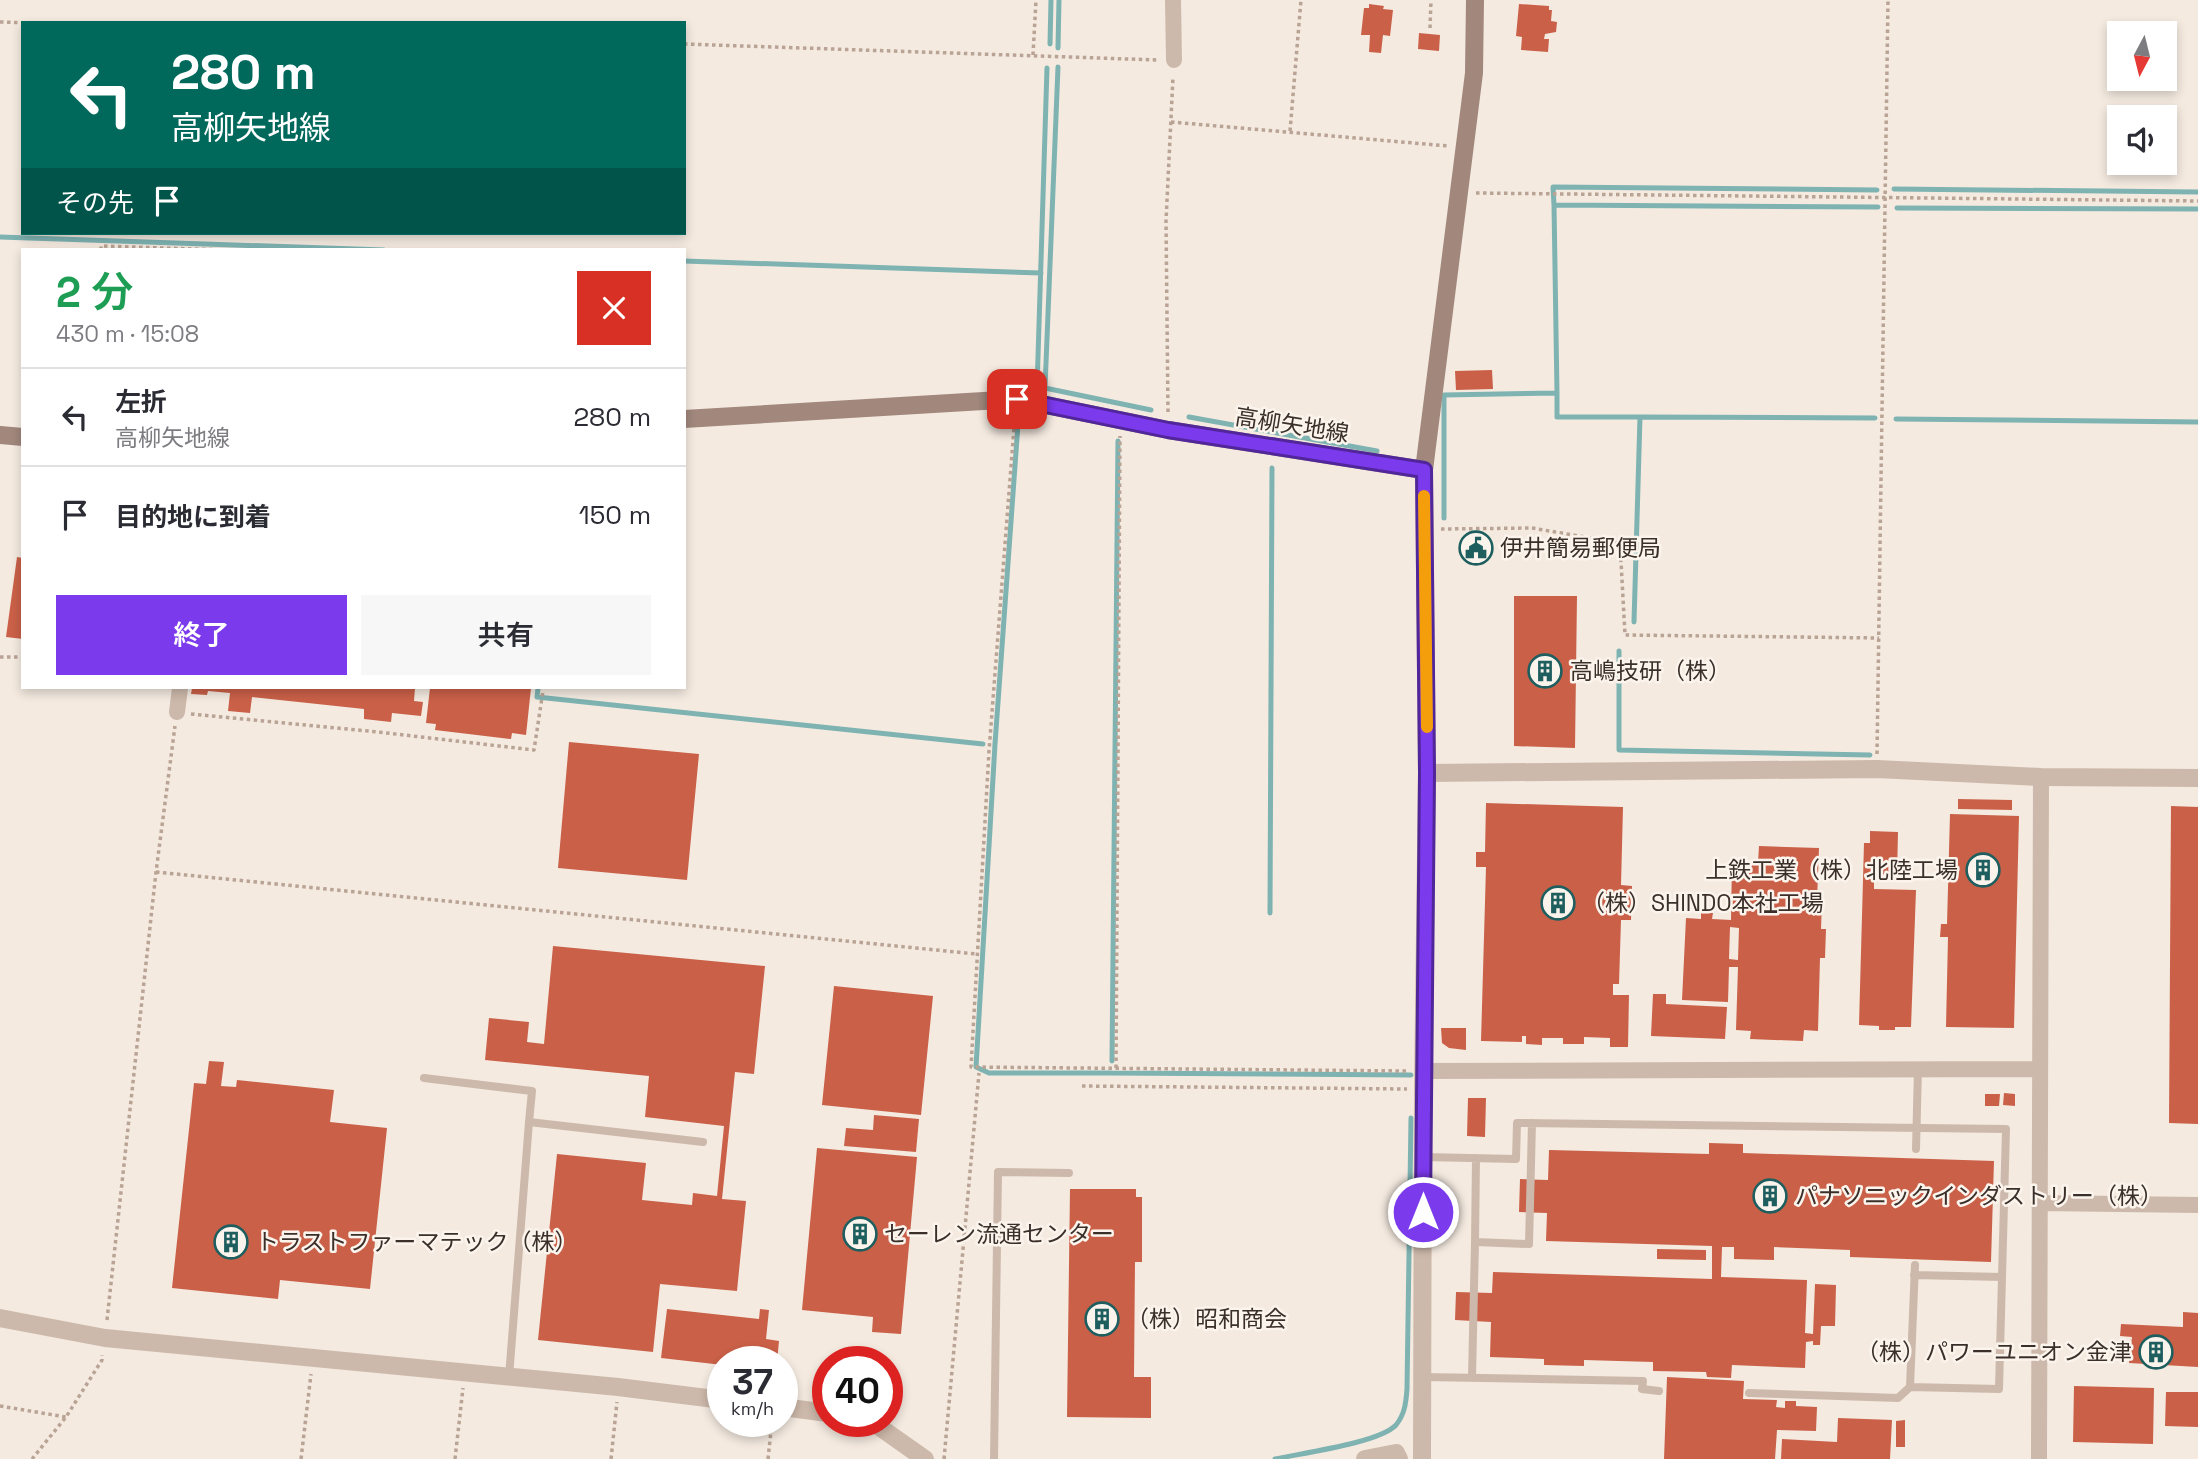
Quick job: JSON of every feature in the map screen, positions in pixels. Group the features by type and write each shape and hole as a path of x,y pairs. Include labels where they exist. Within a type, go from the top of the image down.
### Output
{"main road":[{"path":"1424,470 1474,73 1475,0"},
{"name":"高柳矢地線","path":"686,419 1017,399 1168,430 1424,470"},
{"path":"0,435 21,437"}],"street":[{"path":"1173,0 1174,60"},
{"path":"1422,1459 1427,773 1424,470"},
{"path":"177,712 180,689"},
{"path":"1427,773 1877,769 2041,778 2198,778"},
{"path":"2039,1459 2041,778"},
{"path":"1423,1080 1918,1068 2039,1069"},
{"path":"2038,1203 2198,1205"},
{"path":"0,1318 105,1338 618,1387 707,1398"},
{"path":"894,1437 925,1459"},
{"path":"1365,1459 1396,1453 1399,1459"}],"lane":[{"path":"1916,1149 1918,1068"},
{"path":"424,1078 532,1091 509,1377"},
{"path":"529,1122 703,1142"},
{"path":"1423,1157 1516,1159 1517,1123 2006,1129 1999,1389 1909,1387"},
{"path":"1475,1242 1529,1244 1532,1123"},
{"path":"1472,1378 1476,1158"},
{"path":"994,1459 999,1172 1069,1173"},
{"path":"1749,1393 1898,1398 1909,1387 1915,1265"},
{"path":"1914,1275 2002,1277"},
{"path":"1422,1377 1643,1381 1642,1390 1659,1391"}],"path":[{"path":"1033,55 1036,0"},
{"path":"1290,131 1301,0"},
{"path":"1430,28 1431,0"},
{"path":"1877,769 1888,0"},
{"path":"0,22 21,23"},
{"path":"686,44 1174,60 1166,221 1168,430"},
{"path":"1171,122 1464,147"},
{"path":"1458,193 2198,201"},
{"path":"101,248 163,248"},
{"path":"1017,399 989,751 971,1067 1116,1068 1423,1080"},
{"path":"1116,1068 1121,420"},
{"path":"1424,529 1532,528 1620,542 1625,635 1879,638"},
{"path":"0,657 21,657"},
{"path":"32,1459 66,1417 102,1360 156,872 177,712 534,750 543,691"},
{"path":"156,872 977,954"},
{"path":"944,1459 979,1073"},
{"path":"1082,1086 1423,1080"},
{"path":"301,1459 313,1358"},
{"path":"455,1459 464,1373"},
{"path":"611,1459 618,1387"},
{"path":"0,1406 66,1417"},
{"path":"768,1459 770,1437"}],"building":[{"path":"1369,4 1393,10 1390,36 1383,35 1381,53 1369,52 1370,35 1361,35 1364,8 1369,8"},
{"path":"1519,4 1549,6 1549,10 1552,10 1551,21 1557,22 1556,32 1545,34 1544,39 1549,39 1548,52 1521,50 1522,37 1516,36"},
{"path":"1419,33 1440,35 1439,51 1418,49"},
{"path":"1492,370 1493,389 1456,390 1455,371"},
{"name":"伊井簡易郵便局","path":"1460,540 1483,540 1484,562 1465,562 1465,548 1460,548"},
{"path":"17,557 21,558 21,639 6,637"},
{"name":"高嶋技研（株）","path":"1514,596 1577,596 1575,748 1514,746"},
{"path":"192,689 415,689 414,701 423,702 421,716 392,713 391,722 364,719 364,709 252,697 250,713 228,711 230,693 208,691 207,695 191,694"},
{"path":"430,689 531,689 526,735 512,733 511,739 435,730 436,724 426,723"},
{"path":"569,742 699,754 687,880 558,868"},
{"path":"1958,799 2012,800 2012,810 1958,809"},
{"name":"（株）SHINDO本社工場","path":"1486,803 1623,807 1621,885 1632,886 1631,920 1621,920 1619,984 1613,984 1613,995 1629,995 1628,1047 1610,1047 1610,1038 1584,1037 1584,1044 1563,1044 1563,1038 1542,1038 1542,1045 1526,1044 1526,1036 1522,1036 1522,1042 1481,1041 1486,867 1476,867 1476,852 1485,852"},
{"path":"2171,806 2198,807 2198,1124 2169,1123"},
{"name":"上鉄工業（株）北陸工場","path":"1950,814 2019,816 2014,1028 1946,1027 1948,937 1940,937 1941,924 1947,924"},
{"path":"1870,831 1898,832 1897,875 1874,874 1874,889 1916,890 1911,1027 1895,1027 1895,1030 1879,1030 1879,1026 1859,1025 1864,843 1870,843"},
{"path":"1759,846 1819,848 1817,901 1822,901 1821,929 1826,929 1825,958 1820,958 1818,1031 1804,1030 1803,1041 1750,1039 1751,1031 1736,1030 1738,967 1729,967 1728,1002 1682,1000 1686,918 1701,919 1701,912 1713,913 1712,919 1731,920 1732,862 1758,863","holes":["1730,927 1739,928 1738,960 1729,959"]},
{"path":"553,946 765,966 754,1074 735,1072 722,1199 746,1201 737,1291 660,1284 653,1352 538,1340 557,1154 646,1163 642,1200 692,1205 693,1193 717,1196 724,1126 645,1117 649,1076 485,1060 489,1018 529,1022 527,1042 544,1044"},
{"path":"834,986 933,996 921,1115 822,1105"},
{"path":"1653,994 1666,994 1666,1004 1727,1007 1725,1039 1651,1036"},
{"path":"1441,1028 1466,1028 1466,1050 1449,1048 1442,1043"},
{"path":"209,1061 224,1062 221,1086 236,1087 237,1080 334,1090 330,1122 387,1128 370,1289 280,1280 278,1299 172,1288 194,1083 206,1084"},
{"path":"2004,1093 2015,1094 2015,1106 2003,1105"},
{"path":"1985,1094 2000,1094 1999,1106 1985,1106"},
{"path":"1468,1098 1486,1098 1485,1137 1467,1136"},
{"path":"874,1115 919,1119 916,1152 844,1146 846,1128 873,1130"},
{"path":"1709,1143 1743,1144 1743,1153 1994,1161 1991,1262 1850,1257 1850,1250 1774,1247 1774,1260 1734,1259 1734,1247 1722,1247 1721,1277 1807,1280 1805,1333 1813,1334 1815,1284 1836,1285 1835,1326 1821,1326 1820,1345 1813,1345 1813,1341 1806,1342 1805,1368 1732,1365 1731,1378 1707,1377 1706,1372 1653,1371 1653,1362 1584,1360 1584,1366 1544,1365 1544,1359 1490,1357 1491,1322 1455,1320 1456,1292 1492,1293 1493,1272 1712,1279 1712,1246 1546,1241 1547,1213 1519,1212 1520,1179 1548,1180 1549,1150 1709,1154"},
{"name":"セーレン流通センター","path":"817,1148 917,1157 901,1334 872,1332 873,1317 802,1310"},
{"name":"（株）昭和商会","path":"1070,1189 1136,1189 1136,1197 1142,1197 1142,1262 1135,1262 1134,1377 1151,1377 1151,1418 1067,1417"},
{"path":"1657,1249 1706,1250 1706,1260 1657,1259"},
{"path":"667,1309 759,1319 760,1309 769,1310 766,1339 779,1341 779,1346 707,1346 707,1363 661,1358"},
{"path":"2183,1312 2198,1313 2198,1367 2129,1363 2132,1337 2120,1336 2121,1324 2183,1327"},
{"path":"1667,1377 1744,1381 1743,1399 1777,1400 1776,1407 1785,1408 1785,1401 1796,1401 1796,1406 1817,1407 1816,1431 1777,1430 1775,1459 1664,1459"},
{"path":"2074,1386 2154,1388 2153,1444 2073,1442"},
{"path":"2166,1392 2198,1392 2198,1427 2165,1426"},
{"path":"1838,1418 1892,1420 1890,1459 1781,1459 1782,1439 1837,1442"},
{"path":"1905,1420 1905,1447 1896,1447 1896,1421"}],"waterway":[{"path":"1050,44 1051,0"},
{"path":"1058,48 1059,0"},
{"path":"1045,388 1058,67"},
{"path":"1047,68 1037,389 1045,388 1151,410"},
{"path":"1554,205 1553,187 1877,190"},
{"path":"1894,189 2198,192"},
{"path":"1557,393 1554,205 1878,207"},
{"path":"1897,208 2198,209"},
{"path":"0,237 325,248"},
{"path":"686,261 1041,273"},
{"path":"1444,518 1444,395 1557,393 1557,417 1640,417"},
{"path":"1189,417 1377,451"},
{"path":"1634,622 1640,417 1875,418"},
{"path":"1896,419 2198,422"},
{"path":"1018,424 976,1067 989,1073 1111,1073"},
{"path":"1112,1061 1118,441"},
{"path":"1270,913 1272,468"},
{"path":"1619,651 1619,750 1870,755"},
{"path":"538,689 537,697 983,744"},
{"path":"1110,1073 1411,1075"},
{"path":"1275,1459 1339,1447 1374,1437 1396,1425 1403,1412 1407,1389 1411,1118"}],"slow traffic":[{"path":"1424,496 1427,727"}],"place":[{"name":"伊井簡易郵便局","path":"1476,548"},
{"name":"高嶋技研（株）","path":"1545,671"},
{"name":"上鉄工業（株）北陸工場","path":"1983,870"},
{"name":"（株）SHINDO本社工場","path":"1558,903"},
{"name":"パナソニックインダストリー（株）","path":"1770,1196"},
{"name":"セーレン流通センター","path":"860,1234"},
{"name":"トラストファーマテック（株）","path":"231,1242"},
{"name":"（株）昭和商会","path":"1102,1319"},
{"name":"（株）パワーユニオン金津","path":"2156,1352"}],"route":[{"path":"1017,399 1168,430 1424,470 1427,773 1423,1212"}]}
